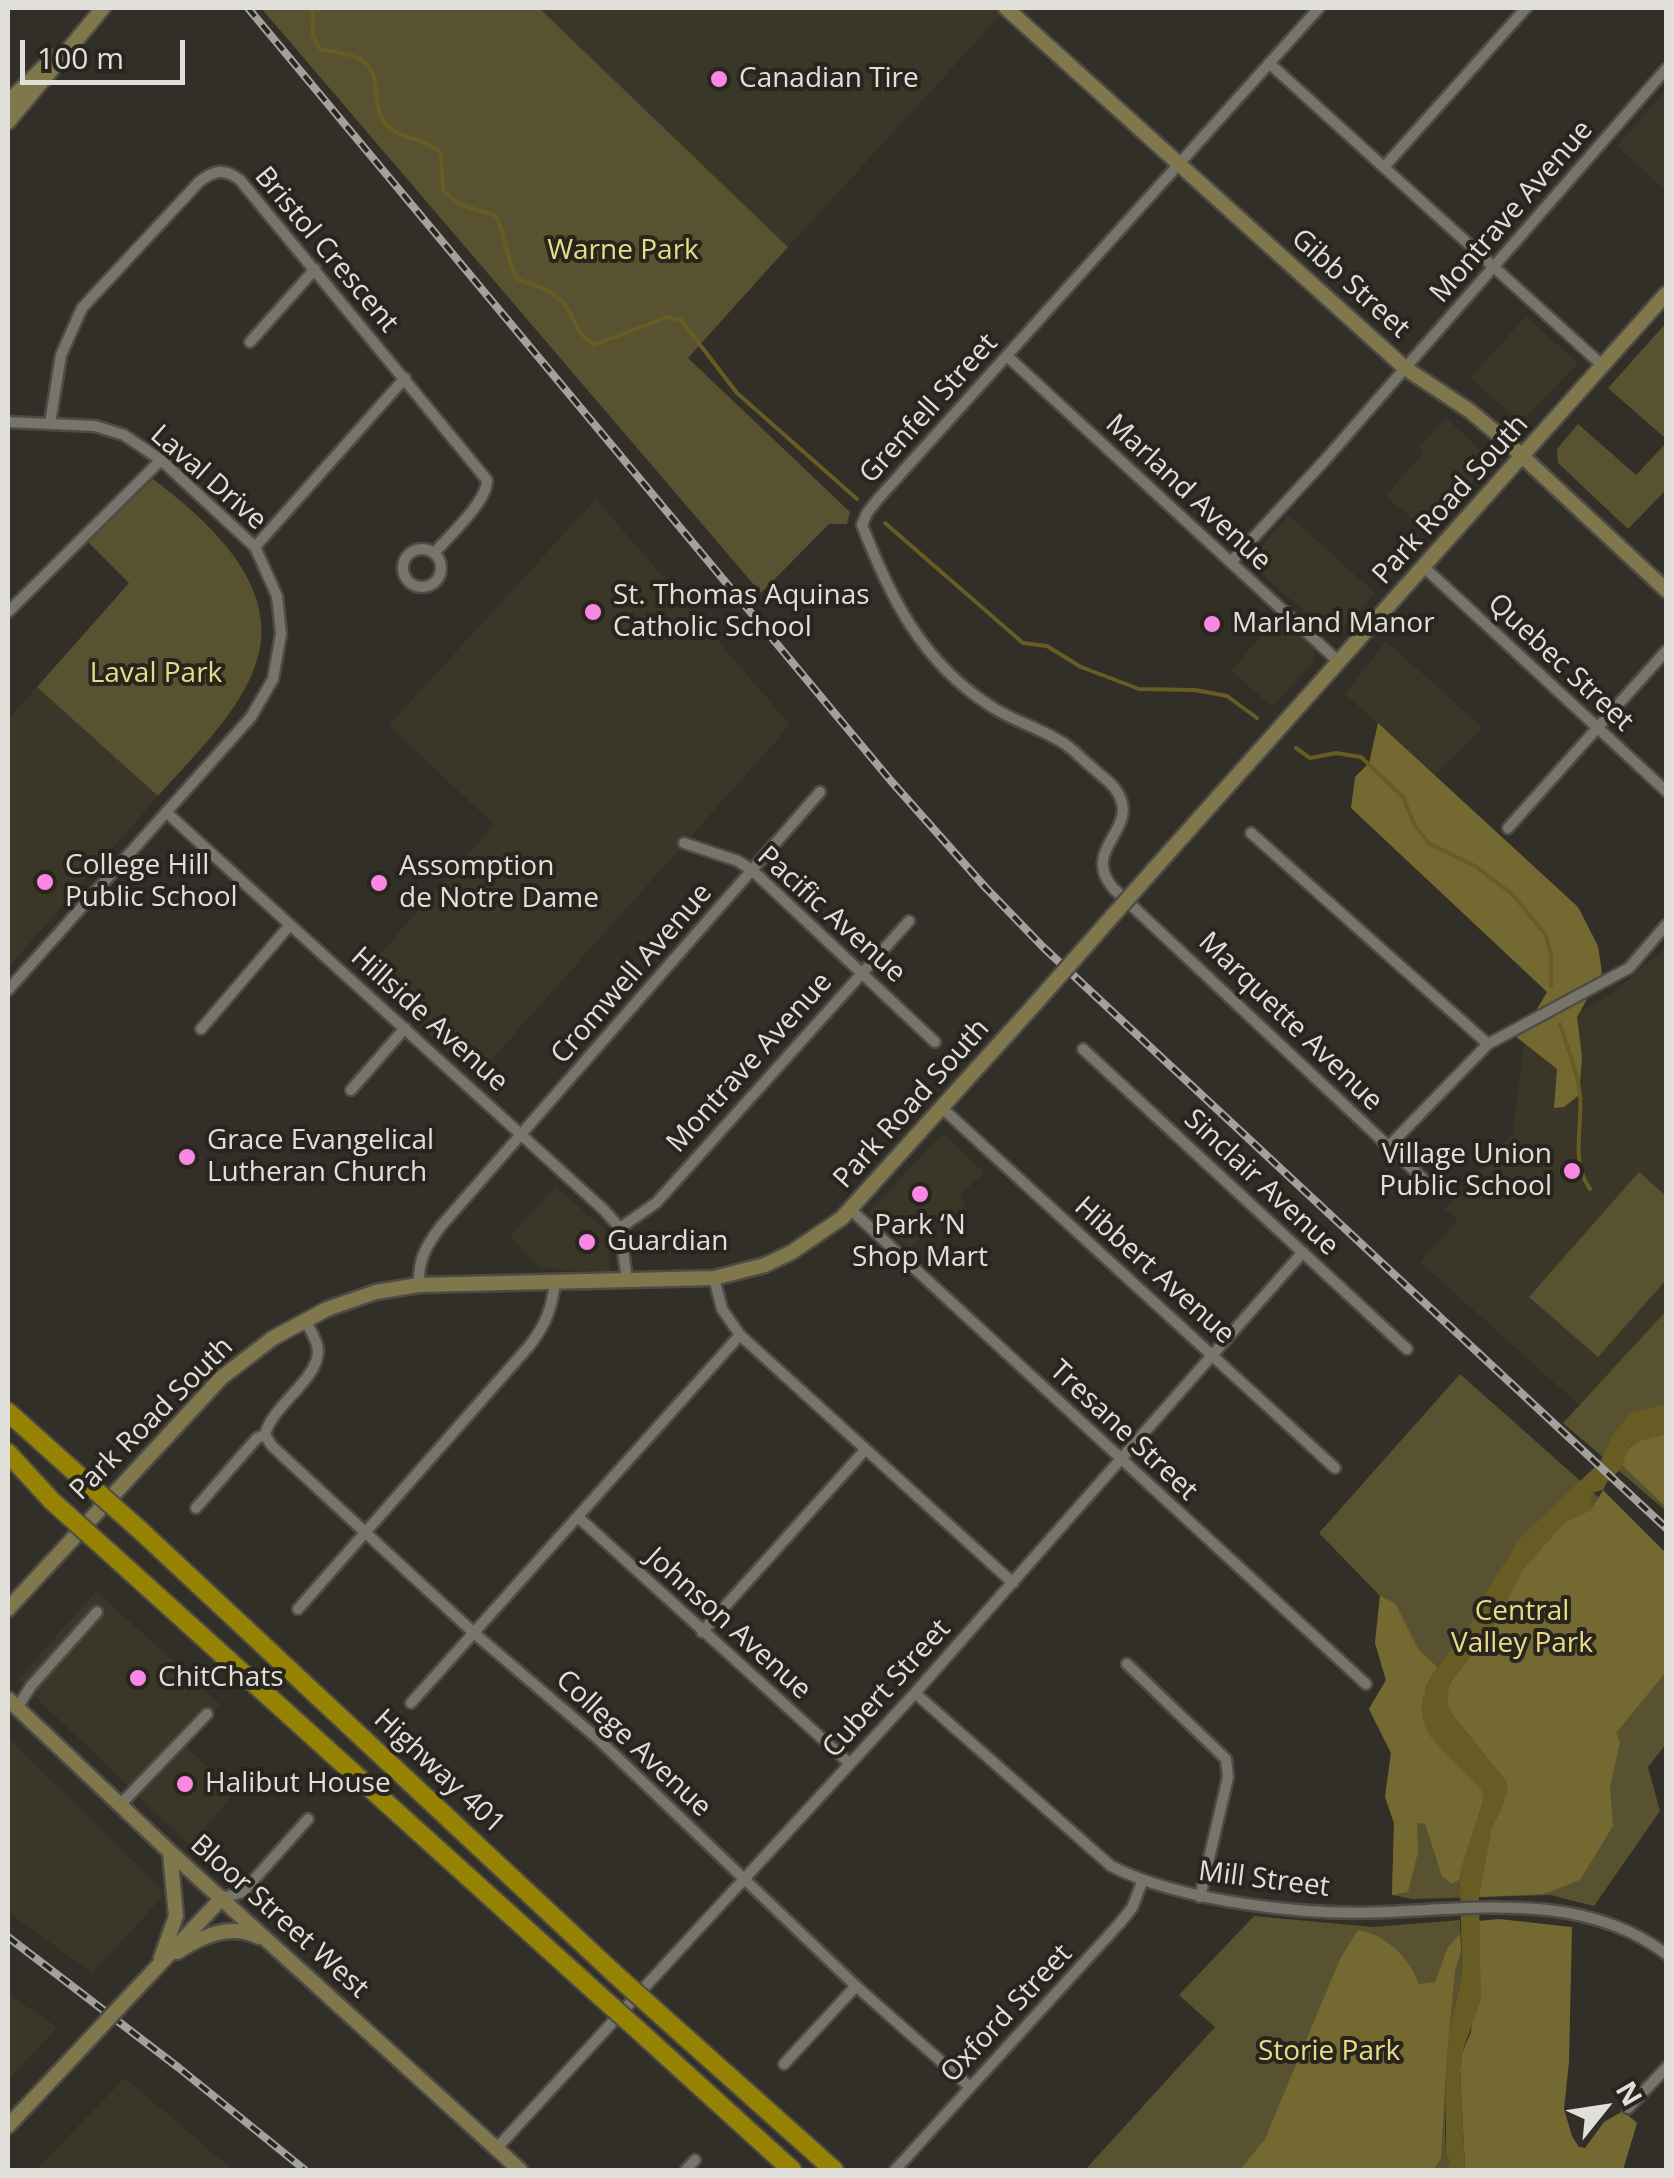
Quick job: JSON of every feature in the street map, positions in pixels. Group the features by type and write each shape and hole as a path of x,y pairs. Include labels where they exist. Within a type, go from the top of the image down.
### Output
{"highway":[{"name":"Highway 401","path":"8,1412 141,1531 616,1975 834,2170"},
{"name":"Highway 401","path":"8,1453 52,1500 792,2170"},
{"path":"8,1470 52,1500"}],"main road":[{"path":"8,122 103,8"},
{"name":"Gibb Street","path":"1006,8 1405,368 1470,410 1666,590"},
{"path":"8,102 70,44"},
{"name":"Park Road South","path":"8,1608 221,1378 255,1350 305,1320 376,1292 418,1285 714,1278 765,1265 825,1232 851,1210 1666,294"},
{"name":"Bloor Street West","path":"12,1704 520,2170"},
{"path":"160,1964 176,1916 170,1852"},
{"path":"8,2126 222,1898"},
{"path":"160,1964 198,1940 236,1928 269,1942"}],"street":[{"name":"Grenfell Street","path":"1113,888 1103,872 1102,860 1108,842 1122,824 1118,792 1064,743 990,706 935,660 892,598 862,526 878,499 1320,8"},
{"path":"1384,166 1526,8"},
{"path":"1269,62 1603,366"},
{"name":"Montrave Avenue","path":"1230,562 1666,69"},
{"name":"Bristol Crescent","path":"50,423 61,355 82,308 210,174 231,173 484,474 488,487 434,552"},
{"path":"250,342 315,269"},
{"name":"Marland Avenue","path":"1006,356 1339,662"},
{"path":"255,547 405,378"},
{"name":"Laval Drive","path":"8,422 108,429 161,460 255,547 278,596 282,634 278,664 260,705 8,990"},
{"path":"8,612 161,460"},
{"name":"Quebec Street","path":"1425,568 1666,791"},
{"path":"1508,828 1666,650"},
{"name":"Cromwell Avenue","path":"418,1285 423,1250 820,792"},
{"name":"Hillside Avenue","path":"166,812 521,1133 620,1228"},
{"path":"1252,833 1488,1044"},
{"name":"Pacific Avenue","path":"684,843 738,861 752,871 935,1042"},
{"name":"Marquette Avenue","path":"1113,888 1435,1190"},
{"name":"Montrave Avenue","path":"620,1228 656,1202 909,921"},
{"path":"201,1029 289,926"},
{"path":"1388,1147 1488,1044 1629,968 1666,926"},
{"path":"351,1090 404,1028"},
{"name":"Sinclair Avenue","path":"1084,1049 1407,1349"},
{"name":"Hibbert Avenue","path":"942,1108 1335,1468"},
{"name":"Tresane Street","path":"851,1210 1366,1684"},
{"path":"620,1228 627,1280"},
{"name":"Cubert Street","path":"496,2150 915,1693 1303,1252"},
{"path":"714,1278 722,1309 740,1335 1013,1582"},
{"path":"298,1609 530,1345 552,1309 555,1282"},
{"path":"196,1508 257,1438 265,1435 268,1423 313,1368 318,1350 305,1320"},
{"path":"411,1703 740,1335"},
{"name":"College Avenue","path":"265,1435 272,1446 474,1633 597,1738 856,1986 970,2087"},
{"path":"702,1632 865,1450"},
{"name":"Johnson Avenue","path":"578,1517 848,1763"},
{"path":"12,1704 97,1612"},
{"path":"1126,1664 1226,1759 1228,1777 1200,1897"},
{"name":"Mill Street","path":"915,1693 1111,1866 1142,1882 1200,1897 1337,1912 1506,1906 1600,1918 1664,1947"},
{"path":"120,1805 207,1714"},
{"path":"222,1898 243,1892 308,1819"},
{"name":"Oxford Street","path":"895,2170 1120,1924 1132,1908 1142,1882"},
{"path":"784,2064 856,1986"},
{"path":"1628,2108 1666,2068"},
{"path":"686,2170 695,2160"}],"shaded area":[{"path":"539,8 1007,8 788,247"},
{"path":"1666,90 1666,191 1617,146"},
{"path":"1526,316 1578,363 1527,416 1513,416 1470,378"},
{"path":"1446,418 1483,453 1486,467 1427,532 1386,496 1423,452 1419,447"},
{"name":"St. Thomas Aquinas Catholic School","path":"596,499 790,725 476,1077 363,973 494,825 389,725"},
{"path":"1288,515 1375,593 1335,638 1248,562"},
{"path":"1280,616 1314,649 1314,661 1272,707 1231,670"},
{"path":"1386,641 1483,728 1434,775 1345,694"},
{"name":"College Hill Public School","path":"37,687 158,796 8,968 8,719"},
{"name":"Village Union Public School","path":"1666,947 1666,1312 1579,1405 1420,1262 1458,1220 1444,1209 1513,1133 1524,1041 1613,993"},
{"path":"943,1133 984,1173 959,1196 966,1204 953,1218 944,1212 910,1249 869,1212"},
{"path":"556,1186 609,1234 609,1272 540,1268 510,1236"},
{"path":"1666,1404 1666,1434 1628,1447 1621,1469 1603,1490 1591,1493 1592,1510 1566,1521 1524,1568 1494,1626 1449,1685 1447,1703 1452,1715 1506,1781 1508,1790 1491,1830 1479,1897 1481,1999 1460,2068 1465,2170 1446,2170 1450,2163 1446,2153 1449,2032 1462,1974 1460,1872 1484,1797 1481,1789 1432,1738 1424,1723 1424,1694 1517,1541 1600,1462 1611,1438 1630,1413"},
{"path":"96,1591 220,1704 185,1746 235,1792 190,1846 18,1680"},
{"path":"8,1738 166,1893 92,1973 8,1912"},
{"path":"8,1994 57,2027 8,2080"},
{"path":"125,2078 233,2170 35,2170"}],"green space":[{"name":"Warne Park","path":"261,8 539,8 788,247 688,358 850,512 847,524 829,524 761,593"},
{"path":"1666,323 1666,439 1608,388"},
{"path":"1578,424 1636,475 1666,443 1666,490 1628,529 1558,463 1557,449"},
{"name":"Laval Park","path":"153,479 198,516 238,562 260,615 261,644 252,674 234,707 158,796 37,687 129,583 87,541"},
{"path":"1378,723 1578,907 1598,946 1602,973 1577,1017 1582,1057 1579,1095 1564,1107 1554,1108 1557,1069 1510,1032 1527,1026 1547,992 1351,808 1355,777 1369,763"},
{"path":"1639,1172 1666,1196 1666,1280 1598,1357 1529,1297"},
{"path":"1666,1311 1666,1511 1563,1423"},
{"name":"Central Valley Park","path":"1460,1374 1666,1557 1666,1744 1648,1767 1660,1811 1594,1906 1550,1895 1412,1899 1392,1895 1394,1823 1385,1797 1391,1753 1369,1709 1386,1680 1375,1643 1380,1596 1319,1533"},
{"path":"1666,1434 1666,1507 1623,1466 1632,1446"},
{"path":"1603,1490 1666,1553 1666,1672 1616,1733 1620,1741 1610,1787 1613,1826 1580,1880 1544,1894 1479,1897 1491,1830 1504,1802 1506,1781 1452,1714 1447,1703 1449,1685 1524,1568 1566,1521 1591,1510"},
{"path":"1380,1596 1395,1603 1418,1649 1437,1667 1425,1688 1430,1736 1481,1789 1484,1797 1459,1880 1452,1884 1442,1876 1425,1824 1417,1823 1418,1852 1408,1892 1392,1895 1394,1823 1385,1797 1391,1753 1369,1709 1386,1680 1375,1643"},
{"name":"Storie Park","path":"1254,1916 1373,1927 1460,1920 1462,1974 1449,2032 1445,2127 1450,2163 1446,2170 1085,2170 1215,2027 1179,1995"},
{"path":"1499,1919 1572,1927 1564,2109 1579,2147 1585,2148 1604,2122 1623,2111 1637,2123 1623,2170 1465,2170 1460,2069 1471,2032 1478,1921"},
{"path":"1358,1930 1395,1948 1419,1984 1435,1982 1448,1947 1460,1934 1441,2159 1433,2170 1240,2170 1265,2139 1340,1959"}],"waterway":[{"path":"312,8 313,36 320,49 356,57 368,65 373,73 379,112 391,129 441,153 443,191 459,204 496,216 517,279 560,300 593,345 668,317 681,320 737,393 857,499"},
{"path":"885,523 1023,643 1047,646 1081,667 1139,689 1195,690 1227,696 1257,718"},
{"path":"1296,748 1310,758 1336,753 1361,757 1403,797 1415,826 1430,844 1475,866 1512,894 1546,935 1551,955 1551,986"},
{"path":"1560,1024 1579,1085 1580,1167 1590,1189"}],"railway":[{"path":"248,8 891,781 985,887 1043,947 1666,1528"},
{"path":"8,1937 305,2170"}],"place":[{"name":"Canadian Tire","path":"719,79"},
{"name":"St. Thomas Aquinas Catholic School","path":"593,612"},
{"name":"Marland Manor","path":"1212,624"},
{"name":"College Hill Public School","path":"45,882"},
{"name":"Assomption de Notre Dame","path":"379,883"},
{"name":"Grace Evangelical Lutheran Church","path":"187,1157"},
{"name":"Village Union Public School","path":"1572,1171"},
{"name":"Park ‘N Shop Mart","path":"920,1194"},
{"name":"Guardian","path":"587,1242"},
{"name":"ChitChats","path":"138,1678"},
{"name":"Halibut House","path":"185,1784"}]}
